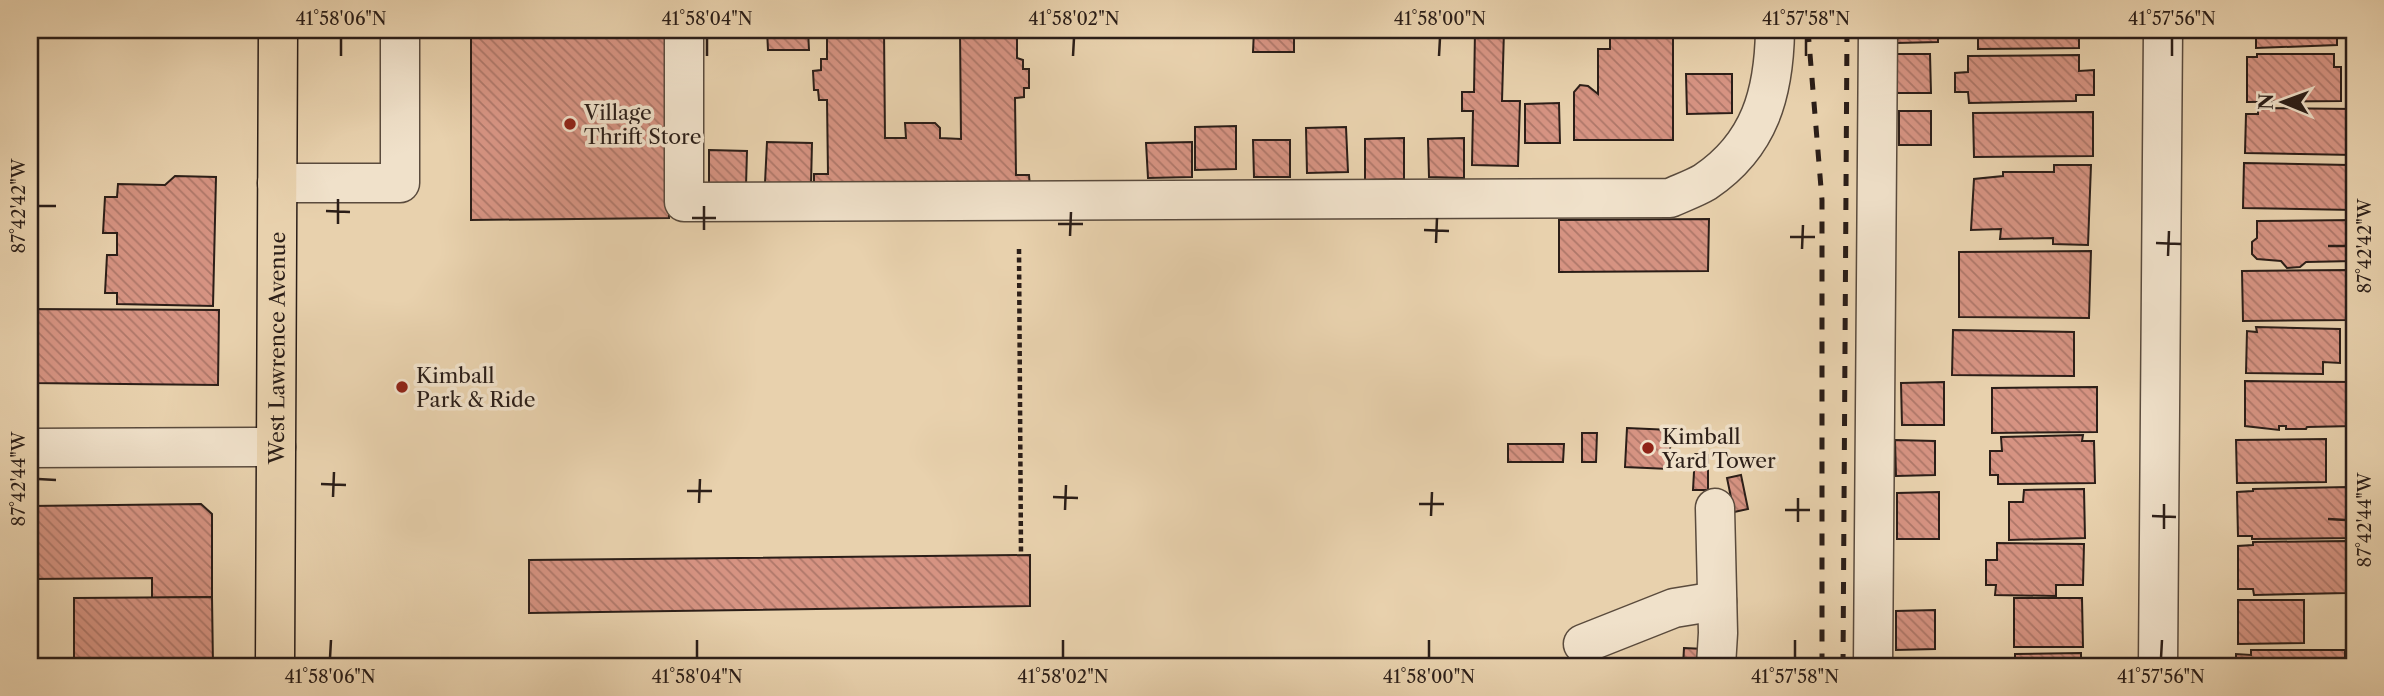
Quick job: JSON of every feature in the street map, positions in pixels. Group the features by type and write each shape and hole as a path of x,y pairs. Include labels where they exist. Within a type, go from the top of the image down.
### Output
{"main road":[{"name":"West Lawrence Avenue","path":"275,666 278,30"}],"street":[{"path":"277,183 400,183 400,30"},
{"path":"684,30 684,202 1670,198 1704,182 1744,146 1758,121 1769,92 1774,66 1775,30"},
{"path":"1873,666 1878,30"},
{"path":"2158,666 2163,30"},
{"path":"30,448 276,447"},
{"path":"1715,508 1716,666"},
{"path":"1583,644 1674,608 1717,601"}],"path":[{"path":"1019,249 1021,556"}],"building":[{"name":"Village Thrift Store","path":"471,30 670,30 669,218 471,220"},
{"path":"767,30 808,30 809,50 768,50"},
{"path":"827,30 884,30 885,138 906,138 905,123 935,123 940,128 940,138 961,139 960,30 1017,30 1017,58 1023,60 1023,69 1029,69 1029,88 1024,88 1024,97 1015,98 1016,175 1029,175 1030,187 814,188 814,174 828,174 827,100 819,100 818,90 814,90 813,71 821,70 821,59 827,59"},
{"path":"1254,30 1294,30 1294,52 1253,52"},
{"path":"1423,30 1461,30 1461,34 1423,34"},
{"path":"1475,30 1504,30 1502,101 1520,101 1518,166 1472,165 1473,111 1462,111 1462,92 1474,92"},
{"path":"1523,30 1567,30 1567,37 1523,37"},
{"path":"1610,30 1673,30 1673,140 1574,140 1574,92 1580,85 1588,86 1598,94 1598,49 1610,49"},
{"path":"1897,30 1938,30 1938,42 1897,43"},
{"path":"1978,30 2079,30 2079,48 1978,49"},
{"path":"2256,30 2337,30 2337,45 2256,48"},
{"path":"1894,54 1930,54 1931,93 1895,93"},
{"path":"2257,54 2334,54 2334,67 2341,67 2341,101 2247,102 2247,57 2257,57"},
{"path":"2079,55 2079,71 2094,70 2094,95 2076,95 2076,101 1969,103 1968,92 1955,92 1955,73 1968,72 1968,56"},
{"path":"1686,74 1732,74 1732,113 1687,114"},
{"path":"1559,103 1560,143 1525,143 1525,104"},
{"path":"2258,108 2354,109 2354,155 2245,153 2246,114 2258,114"},
{"path":"1899,111 1931,111 1931,145 1899,145"},
{"path":"2093,112 2093,156 1974,157 1973,113"},
{"path":"1236,126 1236,169 1195,170 1195,127"},
{"path":"1346,127 1348,172 1307,173 1306,128"},
{"path":"1404,138 1404,179 1365,180 1365,139"},
{"path":"1464,138 1464,178 1429,177 1428,139"},
{"path":"1253,140 1290,140 1290,177 1254,177"},
{"path":"767,142 812,143 811,185 765,183"},
{"path":"1192,142 1192,177 1148,178 1146,143"},
{"path":"709,150 747,151 746,186 709,185"},
{"path":"2244,163 2349,165 2349,174 2354,174 2354,210 2243,208"},
{"path":"2054,165 2091,165 2088,245 2053,244 2053,238 2000,239 2001,229 1971,230 1974,179 2003,176 2003,172 2054,172"},
{"path":"175,176 216,177 213,306 117,304 117,293 105,293 107,255 117,255 117,233 103,233 105,197 117,197 118,184 165,185"},
{"path":"1709,219 1708,271 1559,272 1559,220"},
{"path":"2354,220 2354,261 2306,262 2300,267 2287,268 2281,261 2257,259 2252,254 2252,242 2257,238 2257,221"},
{"path":"2091,251 2089,318 1959,317 1959,252"},
{"path":"2350,270 2350,282 2354,282 2354,316 2350,316 2350,320 2243,321 2242,271"},
{"path":"30,309 219,310 218,385 30,383"},
{"path":"2256,327 2340,329 2340,363 2323,362 2323,374 2246,373 2247,331 2257,332"},
{"path":"1953,330 2074,332 2074,376 1952,375"},
{"path":"2245,381 2354,382 2354,426 2286,429 2286,426 2279,426 2279,430 2245,426"},
{"path":"1944,382 1944,425 1902,425 1901,383"},
{"path":"2097,387 2097,432 1992,433 1992,388"},
{"name":"Kimball Yard Tower","path":"1627,428 1671,430 1669,469 1625,467"},
{"path":"1582,433 1597,433 1596,462 1582,462"},
{"path":"2083,435 2082,441 2094,441 2095,483 1998,484 1998,475 1990,475 1990,451 2002,451 2001,437"},
{"path":"2326,439 2326,482 2237,483 2236,440"},
{"path":"1895,440 1935,441 1935,475 1896,476"},
{"path":"1508,444 1564,444 1563,462 1508,462"},
{"path":"1695,454 1708,455 1708,490 1693,490"},
{"path":"1741,475 1748,509 1734,512 1727,478"},
{"path":"2347,487 2347,502 2354,502 2354,534 2349,534 2350,538 2252,539 2252,536 2238,536 2237,492 2253,489"},
{"path":"2084,489 2085,538 2009,540 2009,502 2023,502 2024,490"},
{"path":"1939,492 1939,539 1897,539 1897,493"},
{"path":"201,504 212,514 212,597 152,598 152,578 30,579 30,506"},
{"path":"2346,541 2347,593 2254,595 2253,589 2238,589 2238,546 2253,545 2253,542"},
{"path":"1997,543 2084,544 2083,585 2056,585 2056,596 1995,595 1996,585 1986,585 1986,560 1997,560"},
{"path":"1030,555 1030,606 529,613 529,560"},
{"path":"212,597 213,666 74,666 74,598"},
{"path":"2014,598 2082,598 2083,647 2014,647"},
{"path":"2238,600 2304,600 2304,643 2238,644"},
{"path":"1935,610 1935,649 1896,650 1896,611"},
{"path":"1684,648 1704,649 1703,666 1683,666"},
{"path":"2251,650 2345,650 2345,665 2354,666 2236,666 2236,654 2251,655"},
{"path":"2081,653 2081,666 2015,666 2015,654"}],"railway":[{"path":"1808,30 1822,200 1822,666"},
{"path":"1843,666 1847,30"}],"place":[{"name":"Village Thrift Store","path":"570,124"},
{"name":"Kimball Park & Ride","path":"402,387"},
{"name":"Kimball Yard Tower","path":"1648,448"}]}
